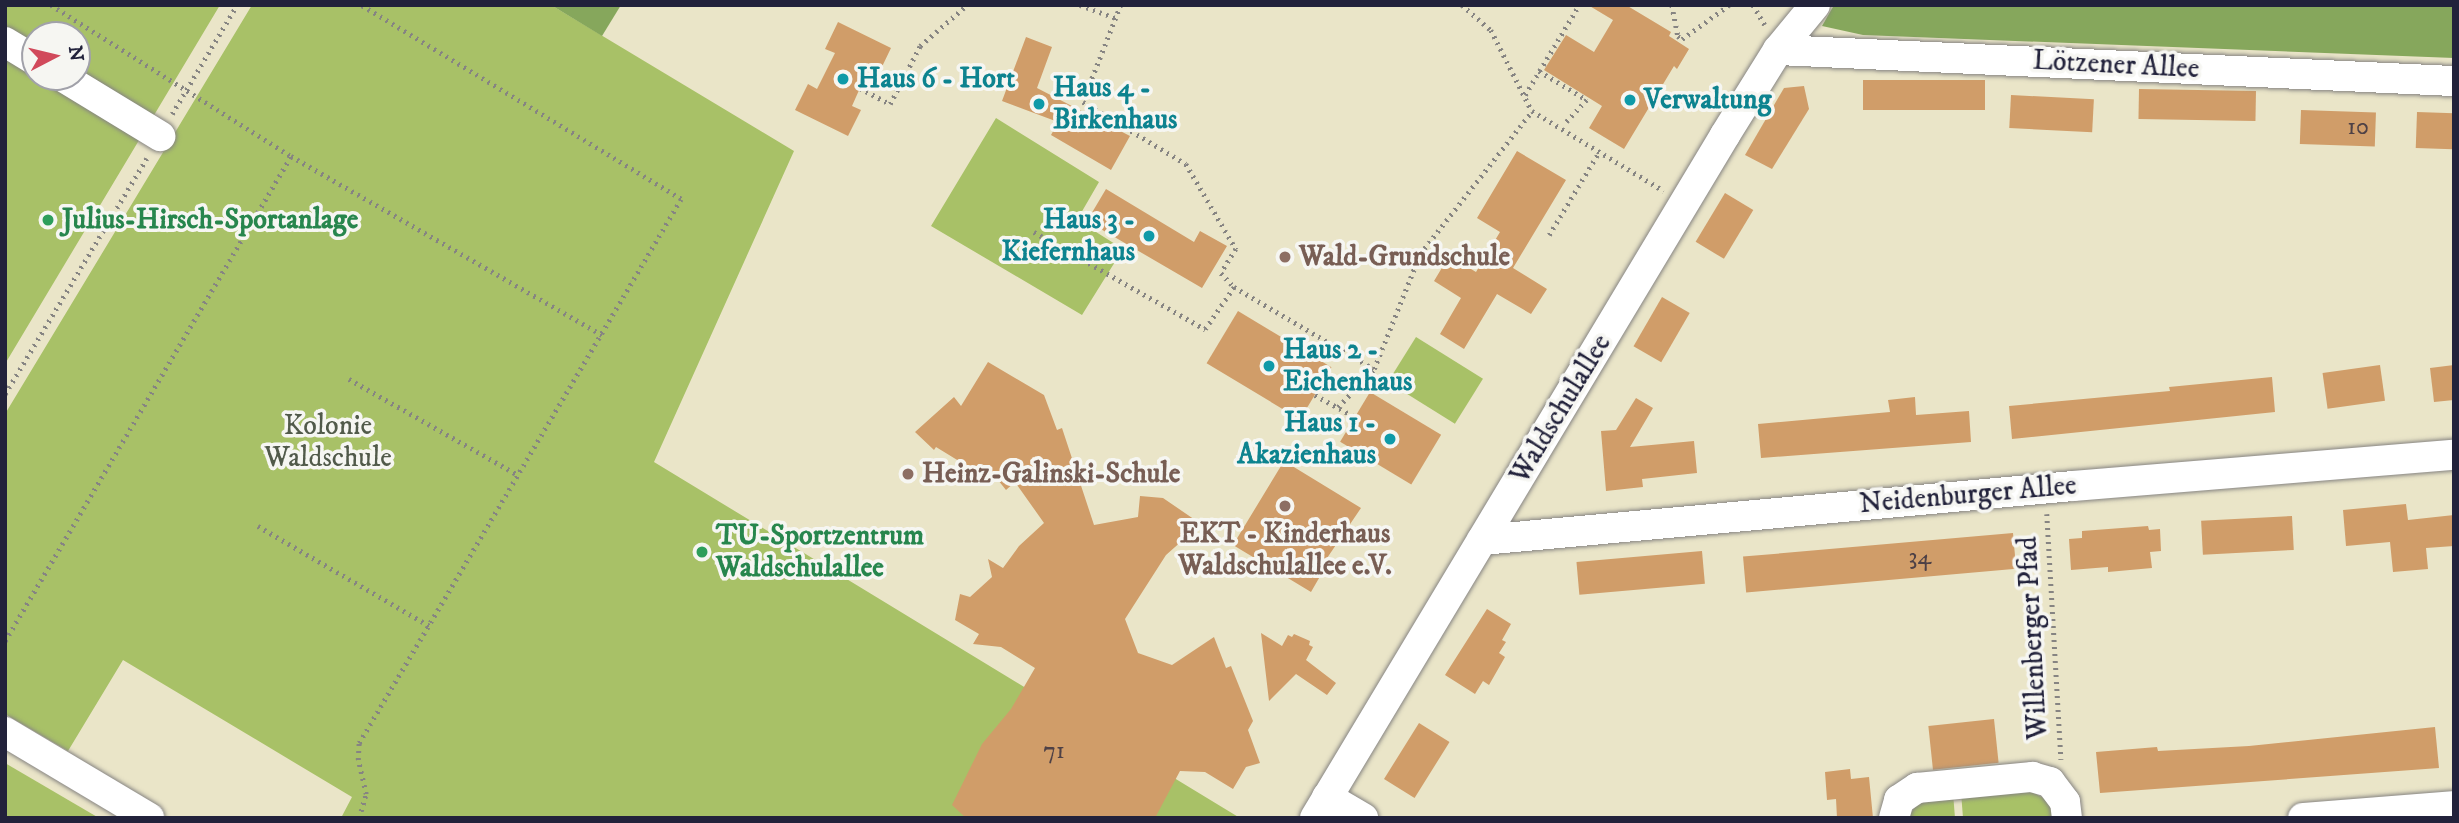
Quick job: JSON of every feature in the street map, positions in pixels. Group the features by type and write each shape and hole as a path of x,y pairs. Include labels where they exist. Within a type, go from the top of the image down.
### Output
{"street":[{"name":"Waldschulallee","path":"1321,807 1482,540 1675,197 1765,27 1815,5"},
{"name":"Lötzener Allee","path":"1765,27 2454,81"},
{"path":"5,42 21,52"},
{"path":"87,91 160,136"},
{"name":"Neidenburger Allee","path":"1482,540 2045,488 2454,455"},
{"path":"5,732 149,818"},
{"path":"1894,818 1899,800 1917,789 2032,777 2050,782 2065,802 2067,818"},
{"path":"2303,818 2454,806"},
{"path":"1321,807 1363,818"}],"path":[{"path":"51,5 291,156 602,335"},
{"path":"5,394 237,5"},
{"path":"359,818 366,794 358,760 359,743 681,199 361,5"},
{"path":"860,88 890,104 920,46 967,5"},
{"path":"1080,5 1116,18"},
{"path":"1121,5 1083,102 1186,164 1236,249 1221,273 1234,287 1374,369"},
{"path":"1462,5 1491,30 1532,111 1675,197"},
{"path":"1524,95 1579,5"},
{"path":"1672,5 1678,36 1682,40 1729,5"},
{"path":"1539,71 1587,100 1563,125"},
{"path":"1338,407 1374,369 1420,254 1532,111"},
{"path":"1549,234 1599,152"},
{"path":"5,641 291,156"},
{"path":"1034,232 1205,328 1234,287"},
{"path":"349,379 518,475"},
{"path":"1315,395 1355,417"},
{"name":"Willenberger Pfad","path":"2045,488 2061,763 2050,782"},
{"path":"258,526 430,626"}],"green space":[{"name":"Julius-Hirsch-Sportanlage","path":"5,5 220,5 5,364"},
{"name":"Kolonie Waldschule","path":"252,5 551,5 794,151 654,462 1240,818 341,818 352,797 123,660 68,751 5,714 5,414"},
{"path":"551,5 621,5 602,36"},
{"path":"1834,5 2454,5 2454,58 1863,35 1822,26"},
{"path":"996,118 1099,182 1077,220 1123,249 1082,315 931,226"},
{"path":"1416,337 1483,379 1455,424 1388,382"},
{"path":"5,763 99,818 5,818"},
{"path":"2029,790 2045,799 2058,818 1963,818 1961,792"},
{"path":"1953,793 1955,818 1906,818 1918,804"}],"building":[{"path":"1588,5 1626,5 1671,32 1669,36 1689,49 1677,69 1674,66 1624,149 1589,128 1602,106 1544,70 1566,35 1594,52 1613,20"},
{"name":"Haus 6 - Hort","path":"838,22 891,48 878,75 869,70 860,88 852,106 861,110 848,136 795,110 808,84 817,89 835,53 825,49"},
{"name":"Haus 4 - Birkenhaus","path":"1026,37 1052,47 1037,88 1130,136 1111,170 1051,135 1058,122 1002,101"},
{"path":"1863,80 1985,80 1985,110 1863,110"},
{"path":"1804,86 1809,109 1772,169 1745,155 1784,88"},
{"path":"2139,89 2256,91 2255,121 2138,119"},
{"path":"2011,95 2094,99 2092,132 2009,128"},
{"path":"2301,110 2376,113 2375,147 2300,144"},
{"path":"2417,112 2454,113 2453,149 2416,148"},
{"path":"1517,151 1566,180 1513,268 1547,289 1531,314 1497,294 1464,349 1440,334 1461,298 1434,281 1449,256 1476,272 1500,232 1477,218"},
{"name":"Haus 3 - Kiefernhaus","path":"1106,189 1194,242 1200,231 1227,246 1202,288 1087,221"},
{"path":"1725,193 1753,210 1724,259 1696,242"},
{"path":"1662,297 1690,313 1661,362 1634,346"},
{"name":"Haus 2 - Eichenhaus","path":"1238,311 1331,367 1300,419 1207,363"},
{"path":"988,362 1044,395 1057,430 1062,428 1094,525 1138,517 1140,496 1163,498 1201,524 1166,555 1125,619 1138,653 1172,665 1214,637 1226,668 1231,666 1253,721 1248,730 1260,763 1246,767 1233,789 1205,772 1180,771 1155,818 966,818 952,805 982,744 1011,709 1035,668 1001,647 973,644 979,634 955,620 960,594 970,597 992,577 988,559 1003,568 1019,546 1044,523 1015,482 1006,490 990,470 985,477 936,447 934,450 915,432 954,397 961,406"},
{"path":"2380,365 2385,401 2328,409 2323,373"},
{"path":"2454,365 2454,400 2434,402 2430,368"},
{"path":"2272,377 2275,412 2012,439 2009,406 2170,391 2169,387"},
{"name":"Haus 1 - Akazienhaus","path":"1370,392 1441,435 1411,484 1340,442"},
{"path":"1915,397 1916,415 1969,411 1971,442 1761,458 1758,424 1890,412 1888,400"},
{"path":"1636,398 1653,408 1630,447 1694,441 1697,473 1642,479 1643,487 1606,491 1601,431 1616,430"},
{"path":"1284,461 1361,508 1323,564 1326,566 1311,592 1233,545"},
{"path":"2406,504 2408,520 2454,515 2454,546 2426,548 2428,569 2393,572 2390,542 2346,546 2343,510"},
{"path":"2292,516 2294,550 2203,555 2201,521"},
{"path":"2148,526 2149,530 2160,529 2161,551 2150,552 2152,568 2108,572 2108,567 2071,570 2069,539 2082,538 2082,531"},
{"path":"2013,533 2016,569 1746,592 1743,557"},
{"path":"1702,551 1705,584 1579,595 1576,562"},
{"path":"1487,609 1511,624 1502,640 1506,642 1499,653 1505,657 1489,685 1483,681 1475,694 1445,675"},
{"path":"1261,633 1282,646 1288,635 1292,637 1294,634 1310,641 1309,645 1313,647 1306,660 1336,683 1327,695 1296,674 1269,701"},
{"path":"1994,719 1999,763 1933,770 1928,726"},
{"path":"1419,723 1450,742 1415,798 1384,779"},
{"path":"2435,727 2439,768 2100,793 2096,752 2157,747 2158,751 2249,746"},
{"path":"1850,769 1851,779 1869,777 1873,818 1837,818 1836,799 1827,800 1825,772"}],"place":[{"name":"Haus 6 - Hort","path":"843,79"},
{"name":"Verwaltung","path":"1630,100"},
{"name":"Haus 4 - Birkenhaus","path":"1039,104"},
{"name":"Julius-Hirsch-Sportanlage","path":"48,220"},
{"name":"Haus 3 - Kiefernhaus","path":"1149,236"},
{"name":"Wald-Grundschule","path":"1285,257"},
{"name":"Haus 2 - Eichenhaus","path":"1269,366"},
{"name":"Haus 1 - Akazienhaus","path":"1390,439"},
{"name":"Heinz-Galinski-Schule","path":"908,474"},
{"name":"EKT - Kinderhaus Waldschulallee e.V.","path":"1285,506"},
{"name":"TU-Sportzentrum Waldschulallee","path":"702,552"}]}
